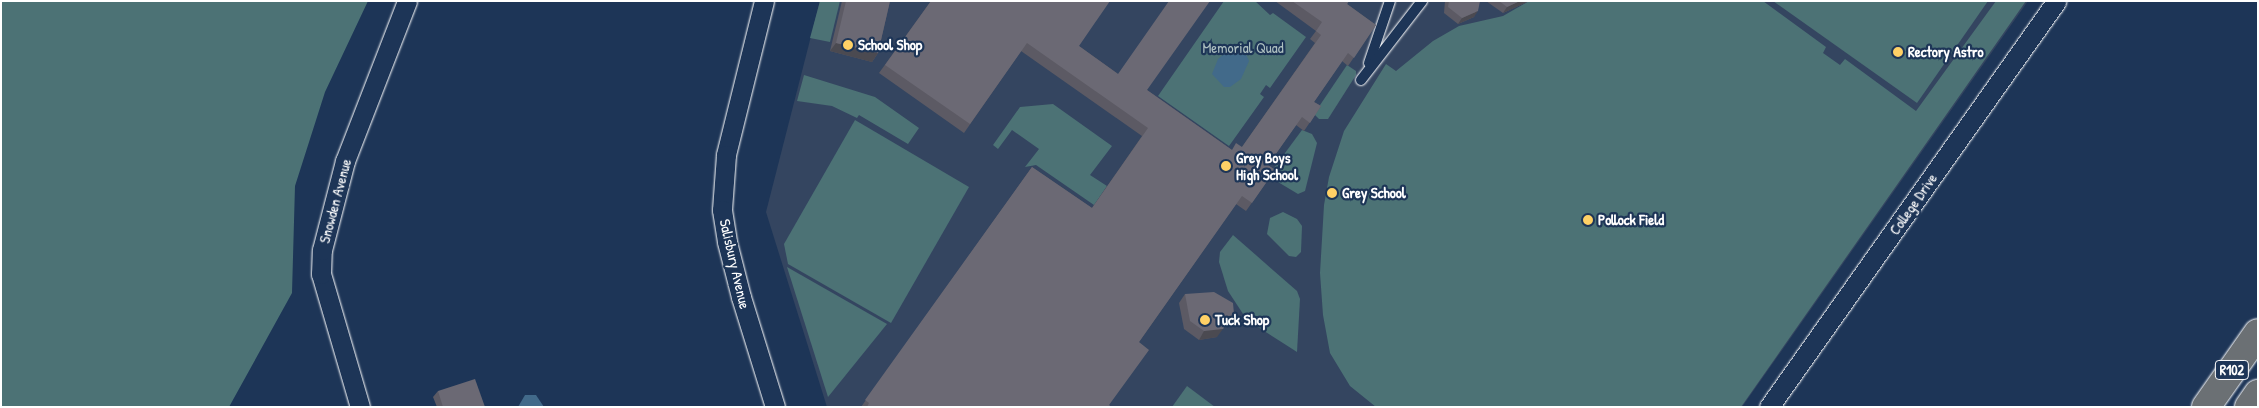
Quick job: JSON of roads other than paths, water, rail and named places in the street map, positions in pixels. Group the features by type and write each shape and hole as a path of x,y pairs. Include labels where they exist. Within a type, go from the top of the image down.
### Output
{"main road":[{"name":"R102","path":"2206,407 2258,333"},
{"name":"R102","path":"2249,407 2258,394"}],"street":[{"name":"Snowden Avenue","path":"360,407 321,274 322,250 345,161 407,1"},
{"name":"Salisbury Avenue","path":"764,1 726,155 722,210 726,242 775,407"},
{"name":"College Drive","path":"1770,407 2056,1"}],"lane":[{"path":"1390,1 1377,46 1361,80 1422,1"}],"place":[{"name":"School Shop","path":"848,45"},
{"name":"Rectory Astro","path":"1898,52"},
{"name":"Grey Boys High School","path":"1226,166"},
{"name":"Grey School","path":"1332,193"},
{"name":"Pollock Field","path":"1588,220"},
{"name":"Tuck Shop","path":"1205,320"}],"park label":[{"name":"Memorial Quad","path":"1243,48"}]}
